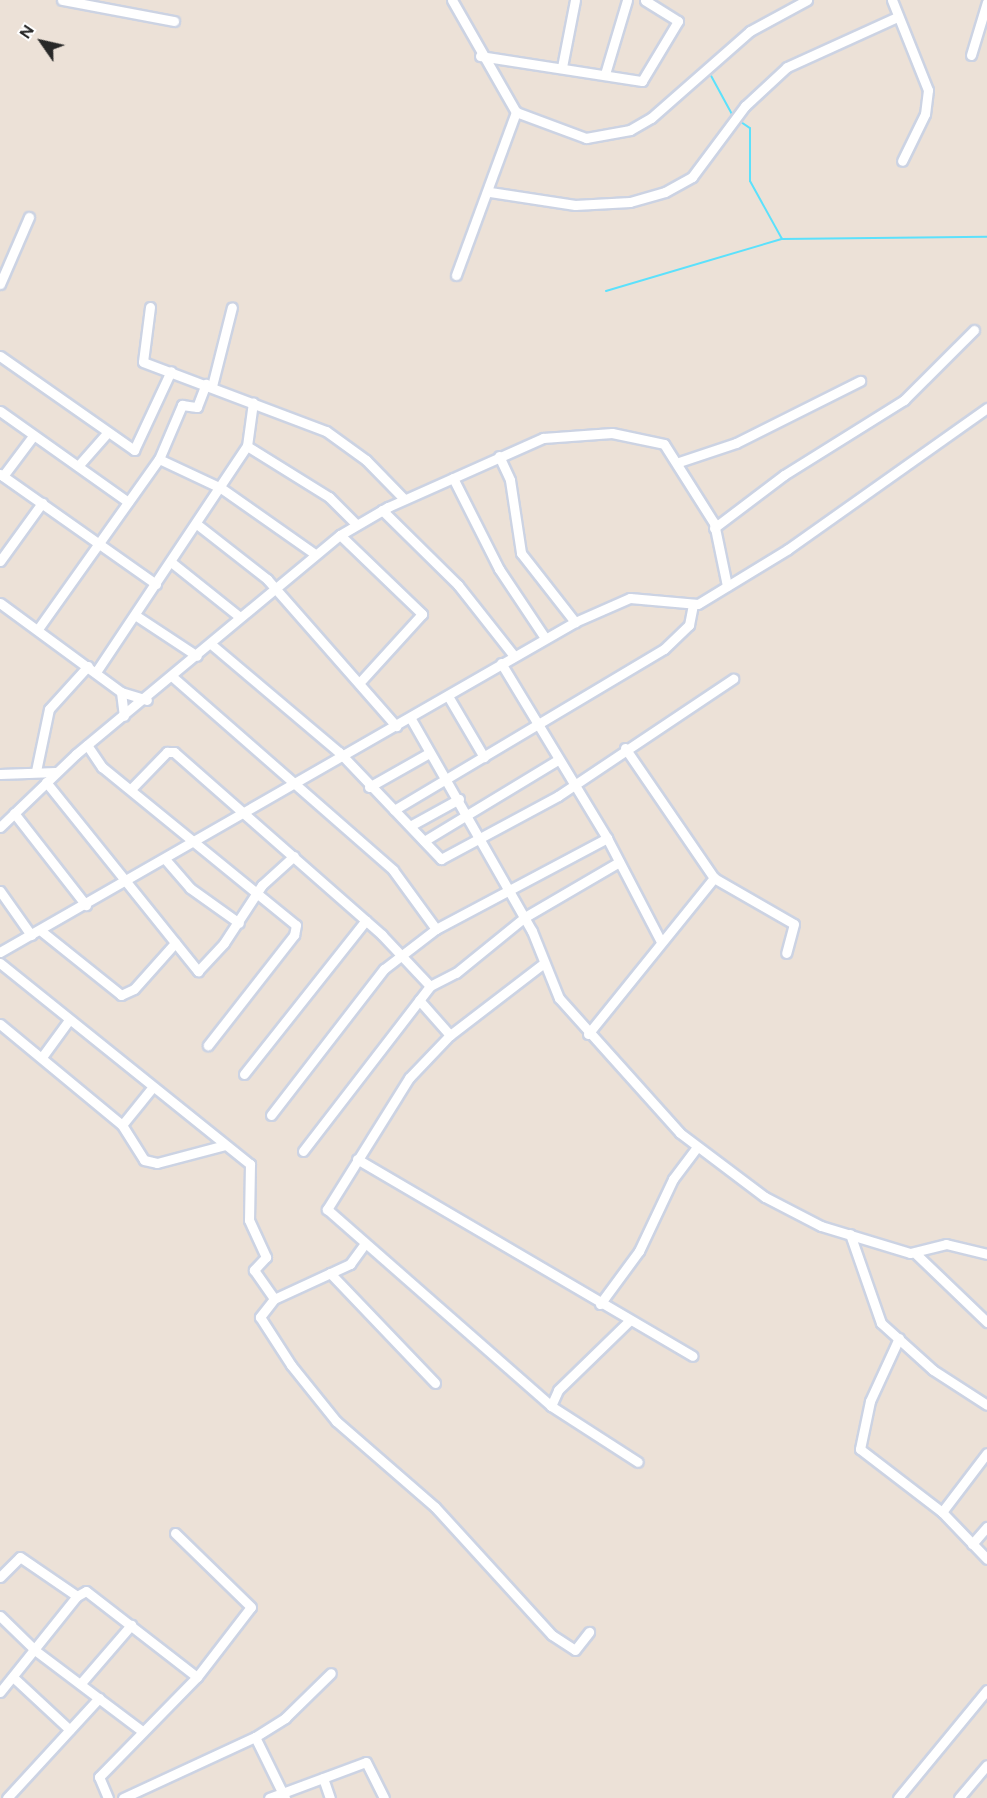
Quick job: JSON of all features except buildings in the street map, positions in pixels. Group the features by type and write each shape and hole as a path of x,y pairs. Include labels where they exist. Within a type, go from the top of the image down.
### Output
{"street":[{"path":"62,0 174,21"},
{"path":"452,0 480,56 516,112 586,138 630,130 750,31 807,0"},
{"path":"562,67 575,0"},
{"path":"605,74 627,0"},
{"path":"892,0 929,101 902,161"},
{"path":"480,56 642,81 652,68 678,21 649,1"},
{"path":"971,55 987,2"},
{"path":"490,192 575,205 630,202 682,184 758,91 787,67 897,17"},
{"path":"456,275 490,192 516,112"},
{"path":"0,284 29,217"},
{"path":"150,307 142,360 253,402 341,439 404,499"},
{"path":"38,629 159,459 182,405 198,407 209,385 232,307"},
{"path":"714,528 784,475 904,400 974,330"},
{"path":"0,356 108,432 136,448 171,371"},
{"path":"679,462 744,440 860,381"},
{"path":"96,672 198,525 247,446 253,402"},
{"path":"274,1299 254,1270 266,1257 247,1208 253,1170 2,964 1,952 130,880 342,756 411,719 501,663 575,622 630,598 693,605 727,586 987,408"},
{"path":"0,411 128,502"},
{"path":"78,466 108,432"},
{"path":"0,827 76,754 88,750 124,716 174,678 240,617 340,535 404,499 543,438 606,433 660,442 679,462 714,528 727,586"},
{"path":"33,436 1,475 156,584"},
{"path":"247,446 329,497 356,524"},
{"path":"499,456 510,480 521,553 575,622"},
{"path":"159,459 221,488 315,554"},
{"path":"453,478 499,569 545,638"},
{"path":"0,561 42,503"},
{"path":"382,510 458,585 514,656"},
{"path":"198,525 275,588 321,644 361,681 396,726"},
{"path":"340,535 422,614 361,681"},
{"path":"171,562 240,617"},
{"path":"0,603 121,692 147,700"},
{"path":"394,810 664,649 689,625 693,605"},
{"path":"135,615 197,656"},
{"path":"211,644 342,756 369,787 441,859 481,839 574,783 733,679"},
{"path":"501,663 607,838 660,940"},
{"path":"36,771 49,709 88,666"},
{"path":"174,678 393,870 436,929"},
{"path":"121,692 124,716"},
{"path":"448,696 484,757"},
{"path":"411,719 429,753 468,814 525,917 559,998 588,1034 697,1147 765,1197 850,1234 915,1253 987,1322"},
{"path":"625,748 714,878 794,924 786,953"},
{"path":"88,750 131,789 296,925 296,932 208,1045"},
{"path":"131,789 172,751 246,812 366,920 404,955 430,986"},
{"path":"369,787 429,753"},
{"path":"424,841 558,760"},
{"path":"0,774 56,772"},
{"path":"46,782 130,880 198,971 239,923 257,893 294,856"},
{"path":"410,826 459,799"},
{"path":"14,813 86,905"},
{"path":"271,1115 380,974 436,929 508,888 607,838"},
{"path":"165,859 190,888 239,923"},
{"path":"303,1151 430,986 456,973 525,917 619,862"},
{"path":"588,1034 660,940 714,878"},
{"path":"0,891 35,933 121,995 134,988 175,943"},
{"path":"244,1074 366,920"},
{"path":"543,963 450,1035 409,1078 327,1206 364,1245 551,1406 638,1462"},
{"path":"419,1000 450,1035"},
{"path":"42,1057 69,1020"},
{"path":"0,1024 122,1125 138,1156 153,1163 225,1145"},
{"path":"122,1125 152,1088"},
{"path":"600,1304 639,1251 672,1179 697,1147"},
{"path":"357,1159 600,1304 693,1356"},
{"path":"850,1234 879,1321 933,1370 987,1405"},
{"path":"915,1253 946,1244 987,1254"},
{"path":"364,1245 350,1264 274,1299 260,1317 336,1421 435,1507 552,1635 575,1650 589,1632"},
{"path":"330,1273 435,1383"},
{"path":"551,1406 558,1390 629,1321"},
{"path":"899,1338 870,1401 860,1449 942,1512 987,1559"},
{"path":"942,1512 987,1453"},
{"path":"972,1544 987,1527"},
{"path":"108,1798 99,1777 141,1731 197,1677 252,1604 175,1533"},
{"path":"0,1577 20,1557 77,1596 95,1594 197,1677"},
{"path":"0,1692 36,1651 77,1596"},
{"path":"0,1616 36,1651 81,1683 141,1731"},
{"path":"81,1683 131,1625"},
{"path":"123,1798 255,1737 285,1718 331,1673"},
{"path":"14,1678 69,1730"},
{"path":"898,1798 987,1690"},
{"path":"7,1798 99,1698"},
{"path":"255,1737 284,1795"},
{"path":"269,1798 284,1795 366,1762 384,1798"},
{"path":"959,1798 987,1765"},
{"path":"323,1778 330,1798"}],"waterway":[{"path":"709,72 733,116"},
{"path":"738,120 750,128 750,181 782,239"},
{"path":"606,291 782,239 987,237"}]}
